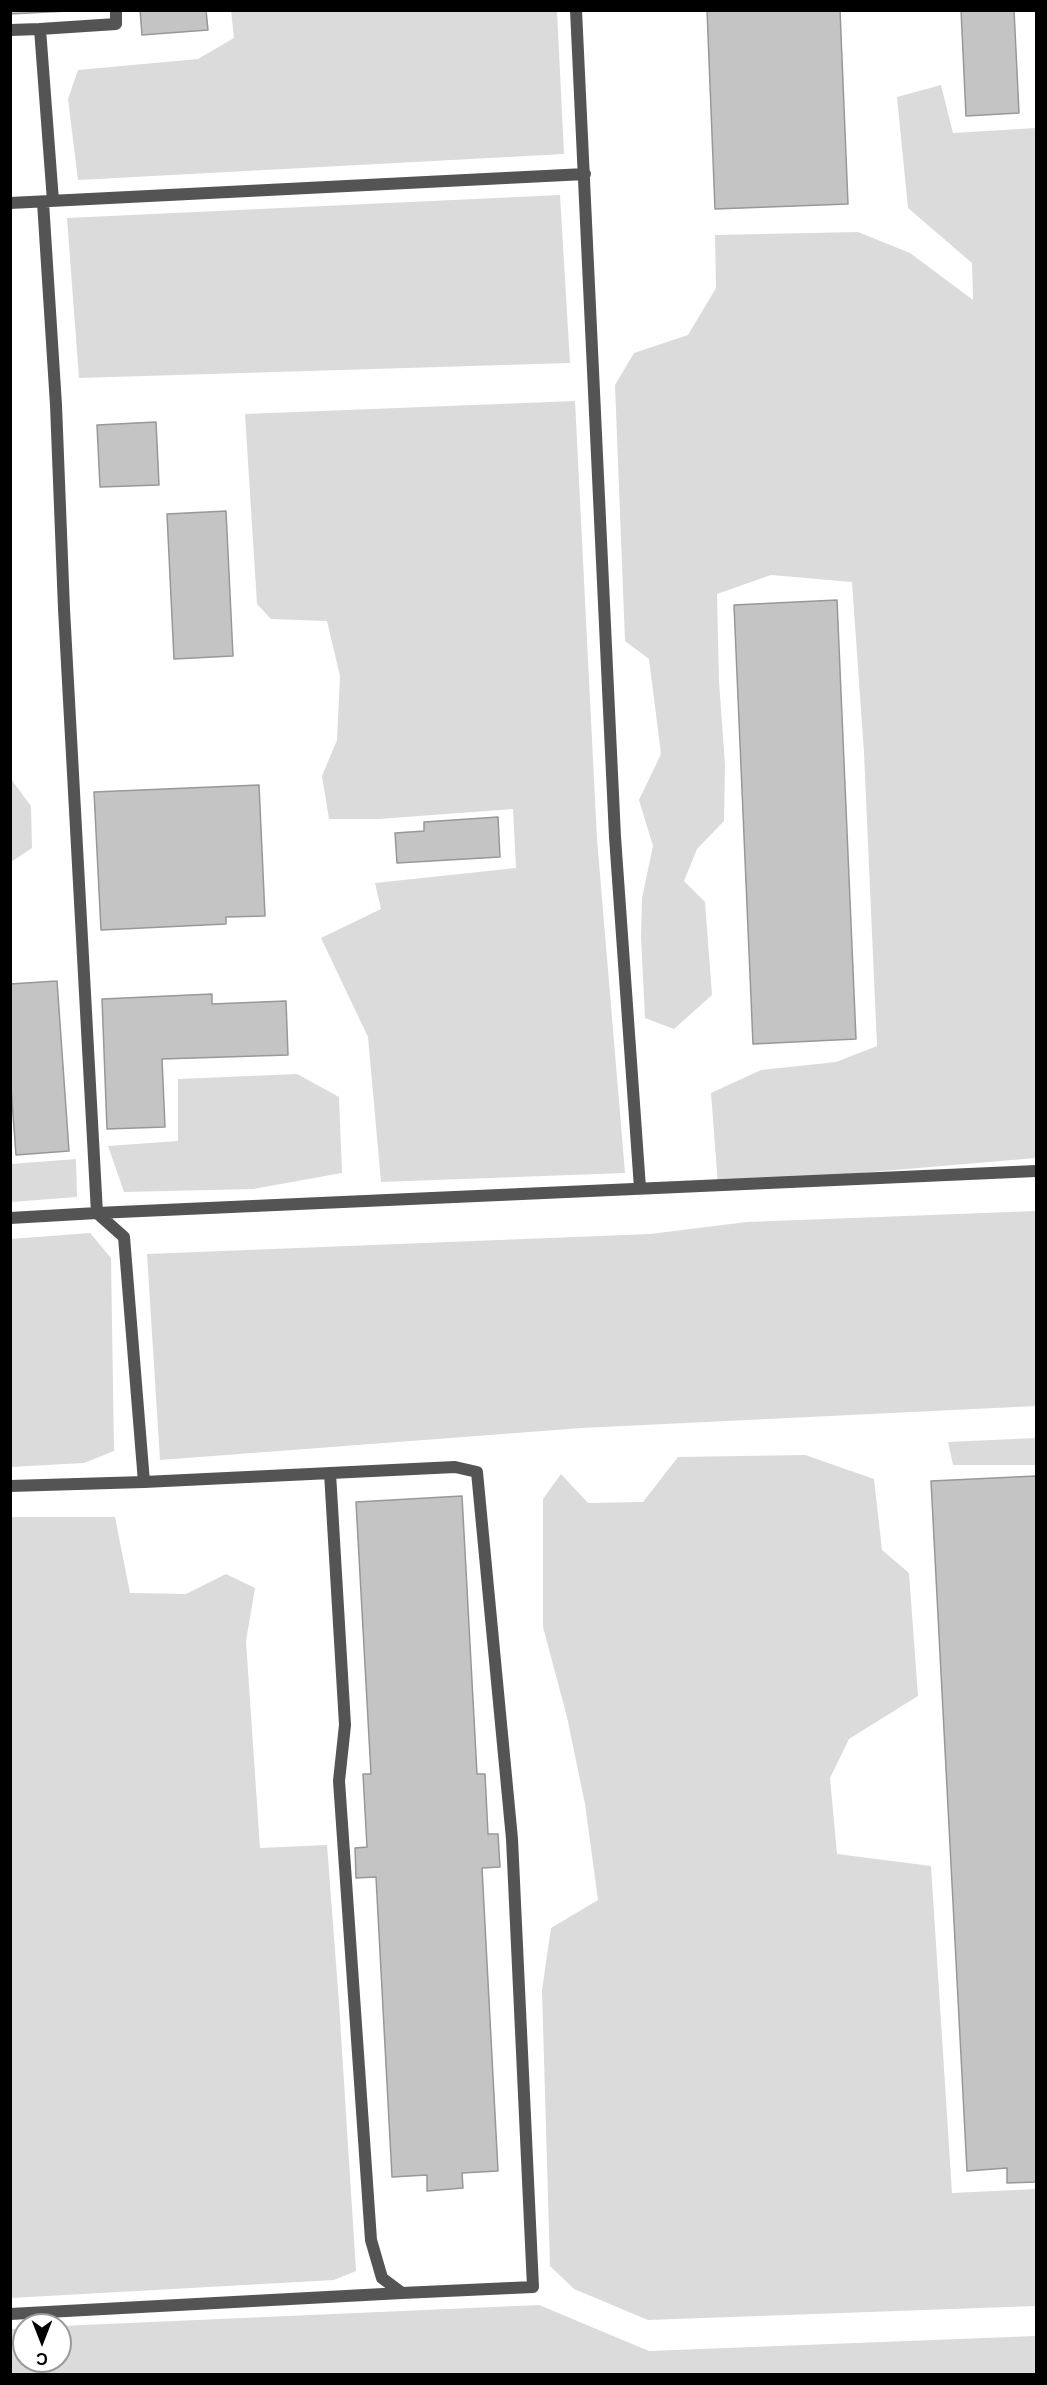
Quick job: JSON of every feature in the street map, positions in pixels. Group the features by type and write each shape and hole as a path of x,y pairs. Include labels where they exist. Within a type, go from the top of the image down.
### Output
{"lane":[{"path":"10,30 116,24 116,10"},
{"path":"576,10 615,837 640,1188"},
{"path":"40,29 64,609 97,1213 124,1237 130,1282 144,1482"},
{"path":"10,203 585,174"},
{"path":"10,1218 1036,1171"},
{"path":"10,1486 455,1467 477,1472 512,1839 533,2287 10,2314"},
{"path":"330,1473 345,1725 339,1781 371,2240 382,2278 402,2293"}],"shaded area":[{"path":"231,11 557,11 564,154 78,180 68,99 78,70 198,59 234,38"},
{"path":"941,85 953,133 1036,128 1036,1158 718,1185 711,1093 761,1070 836,1062 877,1046 864,753 852,582 771,575 717,594 719,681 725,765 724,821 697,849 684,881 705,902 712,995 674,1029 645,1018 641,937 642,898 653,846 639,800 661,754 649,659 625,641 615,385 634,353 688,335 716,288 715,235 858,232 910,253 973,300 972,263 908,208 897,97"},
{"path":"560,195 570,363 79,378 67,218"},
{"path":"575,401 597,839 625,1173 381,1182 368,1037 321,938 381,909 375,883 516,868 513,809 379,819 329,819 322,776 337,740 340,676 327,621 271,619 257,604 245,414"},
{"path":"11,779 31,806 32,848 11,862"},
{"path":"297,1074 339,1097 342,1173 253,1189 124,1192 108,1146 178,1141 178,1079"},
{"path":"76,1159 77,1197 11,1202 11,1164"},
{"path":"1036,1211 1036,1406 582,1428 160,1460 147,1254 650,1234 747,1222"},
{"path":"90,1233 111,1258 114,1451 84,1463 11,1467 11,1239"},
{"path":"1036,1438 1036,1465 953,1465 948,1442"},
{"path":"805,1455 874,1479 882,1550 909,1573 918,1696 849,1739 830,1778 837,1854 931,1866 952,2193 1036,2189 1036,2306 648,2320 574,2289 550,2266 542,1990 551,1928 598,1900 585,1804 567,1717 543,1627 543,1499 561,1474 588,1503 643,1502 678,1457"},
{"path":"11,1517 115,1517 130,1593 186,1594 226,1574 255,1588 246,1641 260,1848 327,1845 356,2271 334,2280 11,2298"},
{"path":"539,2305 649,2351 1036,2336 1036,2374 11,2374 12,2329 12,2373 72,2373 72,2325"}],"building":[{"path":"10,10 88,10 10,14"},
{"path":"140,10 206,10 208,30 142,35"},
{"path":"707,10 840,10 848,204 715,209"},
{"path":"961,10 1014,10 1019,113 966,116"},
{"path":"156,422 159,485 100,487 97,425"},
{"path":"226,511 233,656 174,659 167,514"},
{"path":"837,600 856,1039 753,1044 734,605"},
{"path":"259,785 265,916 226,917 226,924 101,930 94,792"},
{"path":"498,817 500,857 397,863 395,833 424,831 424,822"},
{"path":"57,981 69,1151 16,1155 10,1074 10,984"},
{"path":"212,994 212,1004 286,1001 288,1055 162,1059 165,1127 107,1129 102,999"},
{"path":"1036,1476 1036,2182 1007,2183 1007,2168 967,2171 931,1481"},
{"path":"462,1496 477,1774 485,1774 488,1834 498,1834 500,1867 482,1868 498,2171 462,2173 463,2188 427,2191 427,2175 392,2177 376,1877 356,1878 355,1848 367,1847 363,1774 371,1774 356,1502"}]}
